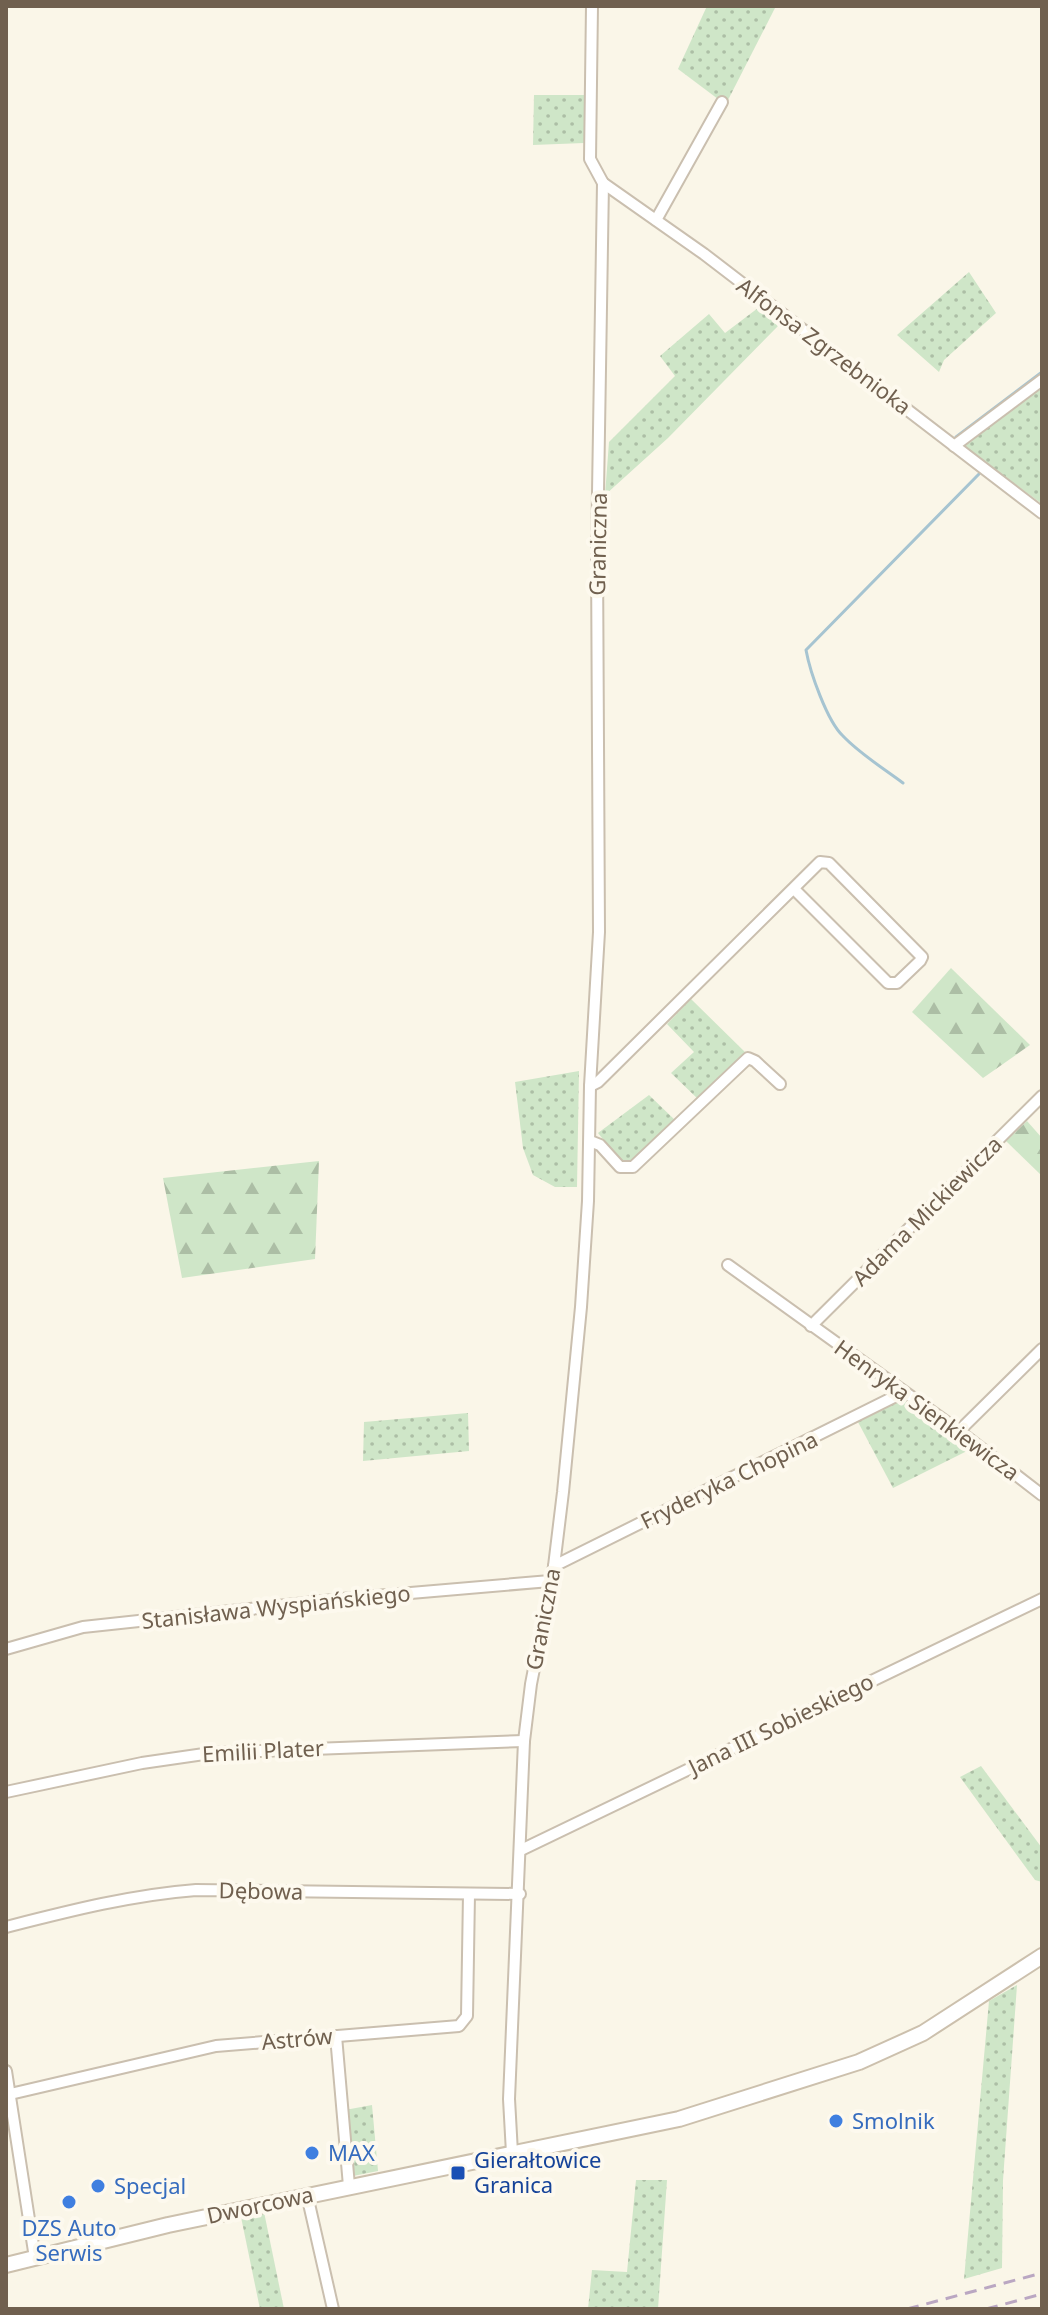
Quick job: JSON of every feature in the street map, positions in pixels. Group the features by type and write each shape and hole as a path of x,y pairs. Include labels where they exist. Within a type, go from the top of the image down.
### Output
{"main road":[{"name":"Dworcowa","path":"6,2265 168,2225 679,2119 859,2062 923,2033 1042,1956"}],"street":[{"name":"Graniczna","path":"514,2153 509,2099 520,1894 524,1741 531,1684 554,1566 581,1307 599,932 597,555 603,183 590,159 592,6"},
{"path":"656,220 722,102"},
{"name":"Alfonsa Zgrzebnioka","path":"603,183 1042,513"},
{"path":"954,446 1042,380"},
{"path":"590,1086 598,1082 820,862 829,863 922,957 920,961 897,983 888,983 794,889"},
{"path":"590,1141 600,1145 620,1167 633,1167 748,1058 780,1084"},
{"name":"Adama Mickiewicza","path":"811,1326 1042,1096"},
{"name":"Henryka Sienkiewicza","path":"728,1265 959,1431 1042,1495"},
{"path":"959,1431 1042,1349"},
{"name":"Fryderyka Chopina","path":"554,1566 904,1392"},
{"name":"Stanisława Wyspiańskiego","path":"6,1649 83,1627 352,1598 550,1581"},
{"name":"Jana III Sobieskiego","path":"521,1850 1042,1599"},
{"name":"Emilii Plater","path":"6,1792 153,1761 211,1753 524,1741"},
{"name":"Dębowa","path":"6,1927 106,1901 196,1890 520,1894"},
{"name":"Astrów","path":"8,2095 216,2046 462,2024 467,2016 469,1894"},
{"path":"336,2036 349,2186"},
{"path":"6,2071 35,2258"},
{"path":"307,2195 333,2309"}],"green space":[{"path":"707,6 776,6 728,100 718,99 678,69"},
{"path":"534,95 585,95 584,143 533,145"},
{"path":"969,272 996,313 944,360 939,372 897,335"},
{"path":"758,308 779,325 668,438 605,495 609,442 675,376 660,356 709,314 725,333"},
{"path":"1042,384 1042,504 964,446"},
{"path":"951,968 1030,1045 983,1078 912,1012"},
{"path":"691,999 747,1054 699,1100 671,1073 694,1052 667,1024"},
{"path":"579,1071 577,1187 555,1187 533,1175 523,1148 515,1082"},
{"path":"649,1095 677,1122 639,1158 622,1163 598,1133"},
{"path":"1027,1121 1042,1138 1042,1176 1006,1141"},
{"path":"319,1161 315,1259 182,1278 163,1178"},
{"path":"906,1398 973,1448 893,1488 858,1422"},
{"path":"468,1413 469,1451 363,1461 364,1422"},
{"path":"981,1766 1042,1848 1042,1882 1035,1880 960,1777"},
{"path":"1017,1985 1003,2180 1002,2268 964,2279 989,2001"},
{"path":"372,2105 378,2171 353,2176 345,2110"},
{"path":"636,2180 667,2180 658,2309 588,2309 592,2270 627,2272"},
{"path":"264,2212 284,2309 260,2309 241,2217"}],"waterway":[{"path":"956,437 1042,372"},
{"path":"903,783 857,749 837,729 820,696 806,650 979,474"}],"railway":[{"path":"907,2309 1042,2273"},
{"path":"986,2309 1042,2294"}],"place":[{"name":"Smolnik","path":"836,2121"},
{"name":"MAX","path":"312,2153"},
{"name":"Gierałtowice Granica","path":"458,2173"},
{"name":"Specjal","path":"98,2186"},
{"name":"DZS Auto Serwis","path":"69,2202"}]}
